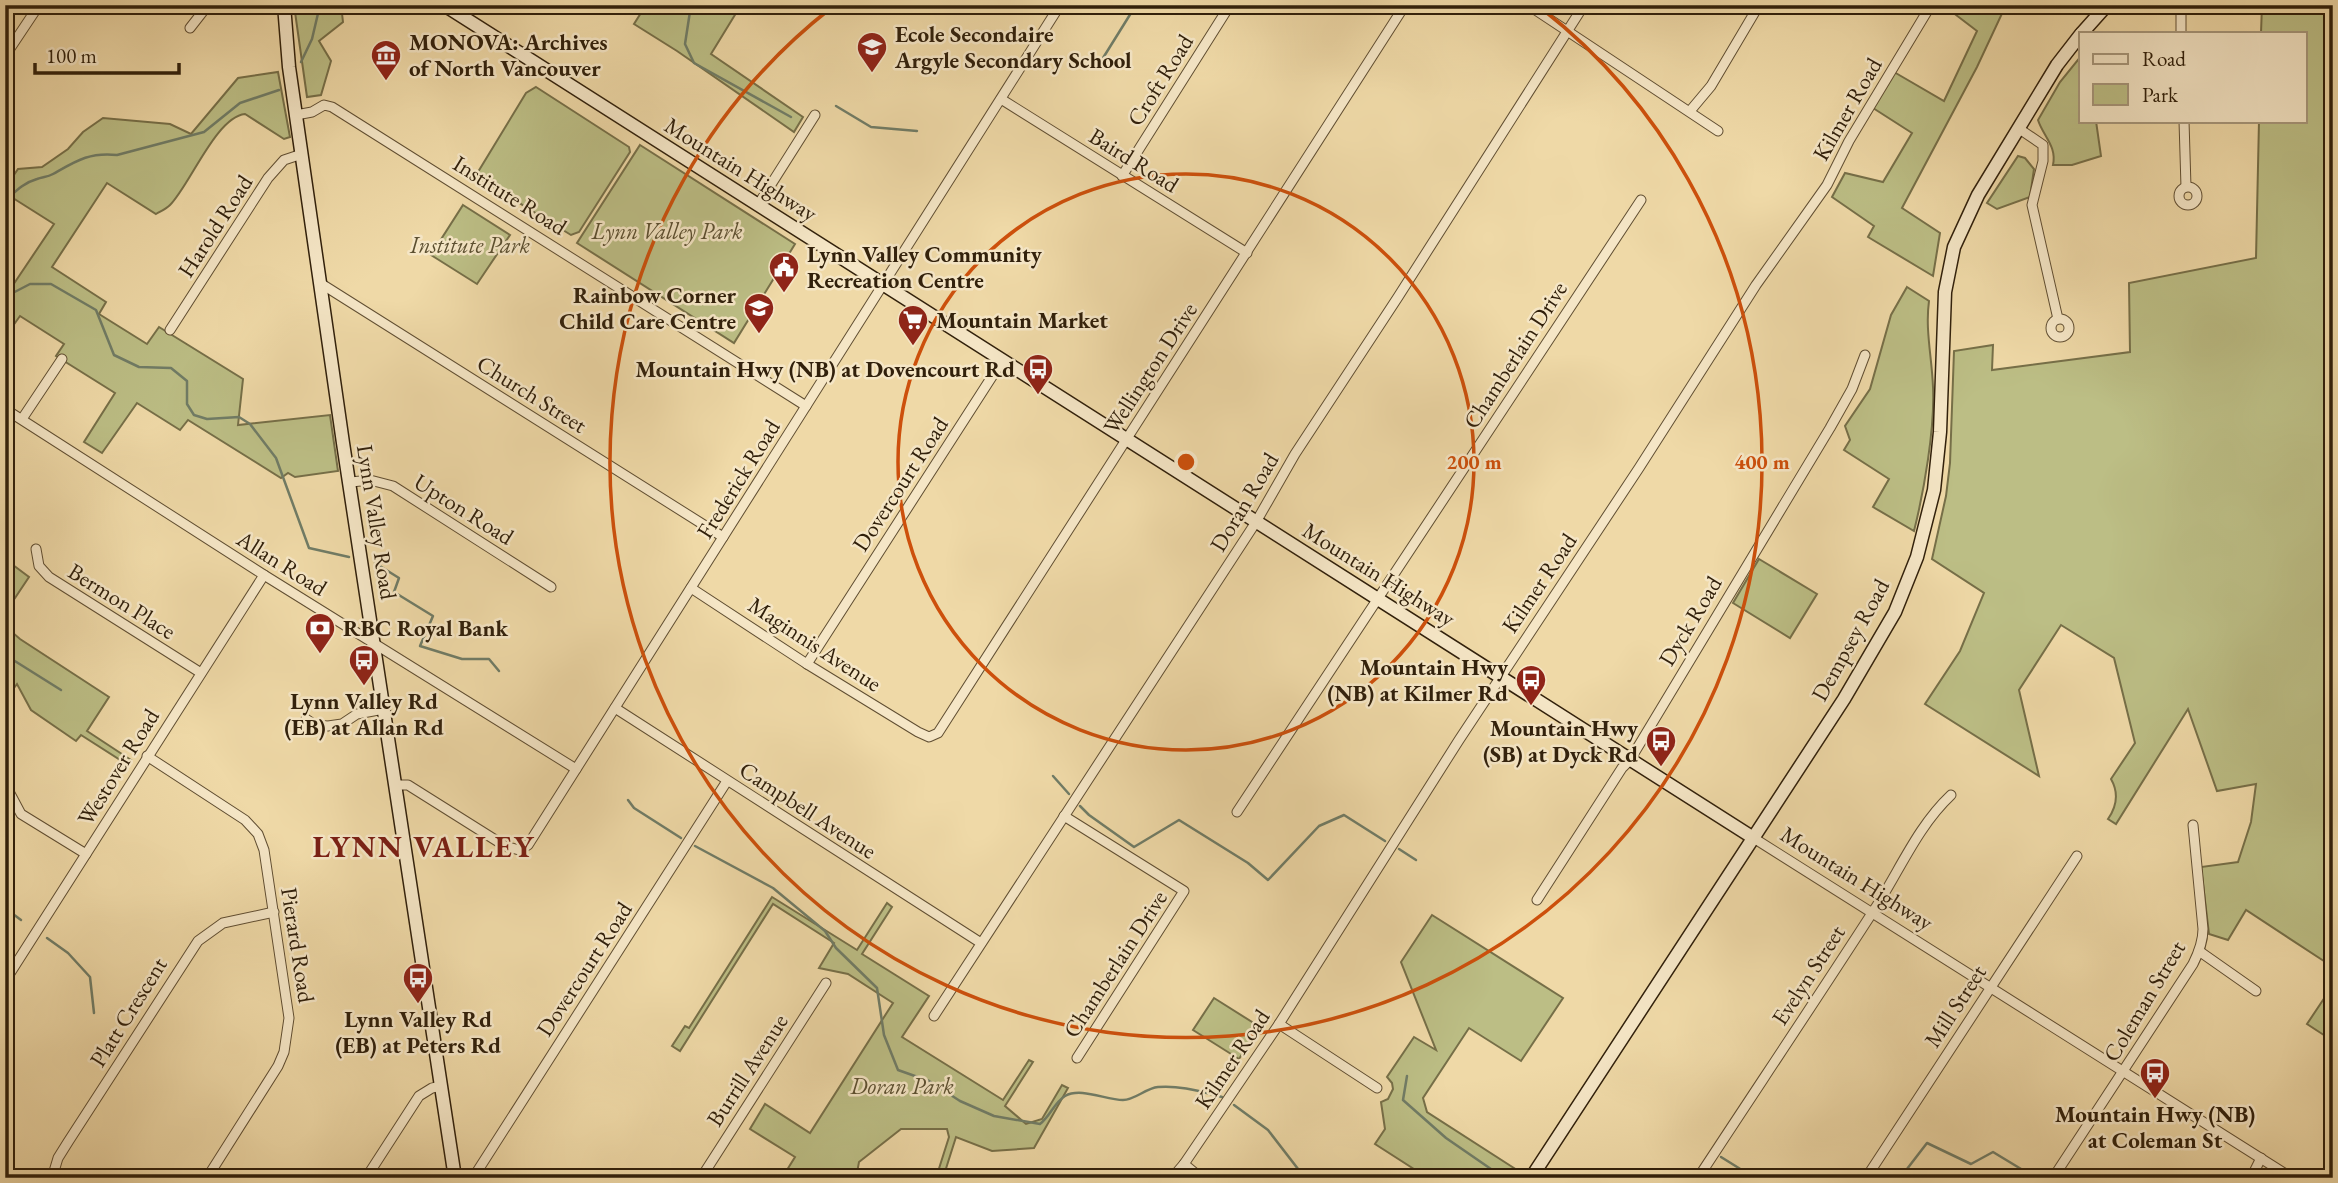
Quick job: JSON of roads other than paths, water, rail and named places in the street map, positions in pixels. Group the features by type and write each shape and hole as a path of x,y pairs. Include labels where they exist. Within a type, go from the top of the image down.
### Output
{"street":[{"path":"5,56 39,5"},
{"path":"190,28 208,5"},
{"name":"Lynn Valley Road","path":"275,5 285,38"},
{"name":"Lynn Valley Road","path":"284,5 285,38 342,437 351,482 455,1178"},
{"name":"Mountain Highway","path":"444,5 2292,1178"},
{"name":"Frederick Road","path":"397,785 408,785 505,846 519,850 528,845 1060,5"},
{"name":"Croft Road","path":"1122,176 1230,5"},
{"name":"Wellington Drive","path":"918,732 929,737 944,726 1405,5"},
{"path":"1528,5 1718,131"},
{"name":"Doran Road","path":"934,1016 1256,522 1295,454 1584,5"},
{"path":"1690,111 1712,86 1759,5"},
{"name":"Kilmer Road","path":"1172,1178 1279,1024 1501,675 1639,468 1756,285 1827,185 1849,141 1931,5"},
{"name":"Dempsey Road","path":"2083,32 2107,5"},
{"path":"2181,5 2182,32"},
{"name":"Dempsey Road","path":"1531,1178 1895,612 1924,535 1934,490 1940,432 1945,292 1949,268 1968,213 2057,65 2079,37"},
{"name":"Baird Road","path":"1001,99 1247,253"},
{"name":"Institute Road","path":"296,115 312,112 324,104 332,107 806,406"},
{"path":"758,205 815,115"},
{"path":"2184,122 2186,187"},
{"path":"2018,128 2043,145 2043,161 2032,205 2059,319"},
{"name":"Harold Road","path":"170,330 268,178 284,160 302,154"},
{"name":"Chamberlain Drive","path":"1237,812 1641,200"},
{"name":"Church Street","path":"320,283 723,537"},
{"name":"Dyck Road","path":"1537,900 1622,768 1630,760 1830,428 1852,389 1865,355"},
{"path":"22,419 62,359"},
{"name":"Dovercourt Road","path":"807,664 1002,361"},
{"name":"Allan Road","path":"5,409 264,575 576,769"},
{"name":"Upton Road","path":"351,482 370,480 393,486 551,587"},
{"name":"Bermon Place","path":"36,549 39,566 49,578 201,673"},
{"name":"Westover Road","path":"5,981 264,575"},
{"name":"Maginnis Avenue","path":"691,588 918,732"},
{"name":"Campbell Avenue","path":"615,708 981,943"},
{"path":"306,719 315,725 328,726 342,724 357,714 384,709"},
{"name":"Pierard Road","path":"147,756 236,813 251,825 262,842 288,1000 289,1018 284,1052 278,1066 207,1178"},
{"name":"Dovercourt Road","path":"473,1178 727,781"},
{"path":"5,784 21,814 86,854"},
{"name":"Evelyn Street","path":"1698,1178 1873,912 1921,833 1939,806 1951,795"},
{"name":"Chamberlain Drive","path":"1064,816 1184,891 1077,1058"},
{"name":"Coleman Street","path":"2053,1178 2199,951 2203,929 2193,824"},
{"name":"Mill Street","path":"1866,1178 2077,856"},
{"name":"Platt Crescent","path":"52,1178 58,1158 198,941 223,923 274,912"},
{"path":"2199,951 2256,991"},
{"name":"Burrill Avenue","path":"701,1178 826,983"},
{"path":"1279,1024 1377,1088"},
{"path":"366,1178 419,1096 432,1088 442,1086"},
{"path":"2251,1178 2261,1158"},
{"path":"1184,1164 1201,1178"}],"waterway":[{"path":"301,62 312,39 320,5"},
{"path":"691,5 685,44 694,63 791,117"},
{"path":"1103,58 1136,5"},
{"path":"5,201 28,183 51,175 83,158 117,155 204,132 240,103 279,90"},
{"path":"836,106 871,127 917,131"},
{"path":"5,297 30,284 51,284 96,310 114,355 139,367 171,368 187,381 187,404 194,415 207,419 239,417 250,424 276,458 309,548 349,557"},
{"path":"375,563 399,578 394,592 433,616 420,646 462,659 489,659 499,671"},
{"path":"5,647 10,658 61,690"},
{"path":"1053,776 1069,794"},
{"path":"628,800 634,808 681,838"},
{"path":"1080,806 1134,847 1179,820 1248,863 1268,880 1319,826 1344,815 1385,841"},
{"path":"695,846 773,888 825,931 836,948 877,988 884,1035 898,1070 929,1081 960,1101 994,1116 1040,1124 1061,1099 1071,1094 1086,1093 1123,1100 1154,1088 1174,1087 1222,1097"},
{"path":"1399,849 1416,860"},
{"path":"5,908 21,920"},
{"path":"47,938 68,953 90,977 94,1013"},
{"path":"1407,1076 1403,1100 1446,1138 1504,1178"},
{"path":"1234,1105 1268,1130 1305,1178"},
{"path":"1898,1174 1907,1169 1927,1143 1971,1164 1993,1152 2031,1175"},
{"path":"1721,1157 1750,1175 1777,1178"},
{"path":"1850,1178 1855,1176"}],"place":[{"name":"Ecole Secondaire Argyle Secondary School","path":"872,74"},
{"name":"MONOVA: Archives of North Vancouver","path":"386,82"},
{"name":"Lynn Valley Community Recreation Centre","path":"784,294"},
{"name":"Rainbow Corner Child Care Centre","path":"759,335"},
{"name":"Mountain Market","path":"913,347"},
{"name":"Mountain Hwy (NB) at Dovencourt Rd","path":"1038,396"},
{"name":"RBC Royal Bank","path":"320,655"},
{"name":"Lynn Valley Rd (EB) at Allan Rd","path":"364,687"},
{"name":"Mountain Hwy (NB) at Kilmer Rd","path":"1531,707"},
{"name":"Mountain Hwy (SB) at Dyck Rd","path":"1661,768"},
{"name":"Lynn Valley Rd (EB) at Peters Rd","path":"418,1005"},
{"name":"Mountain Hwy (NB) at Coleman St","path":"2155,1100"}],"district":[{"name":"LYNN VALLEY","path":"424,847"}],"park label":[{"name":"Lynn Valley Park","path":"667,231"},
{"name":"Institute Park","path":"470,245"},
{"name":"Doran Park","path":"902,1086"}]}
